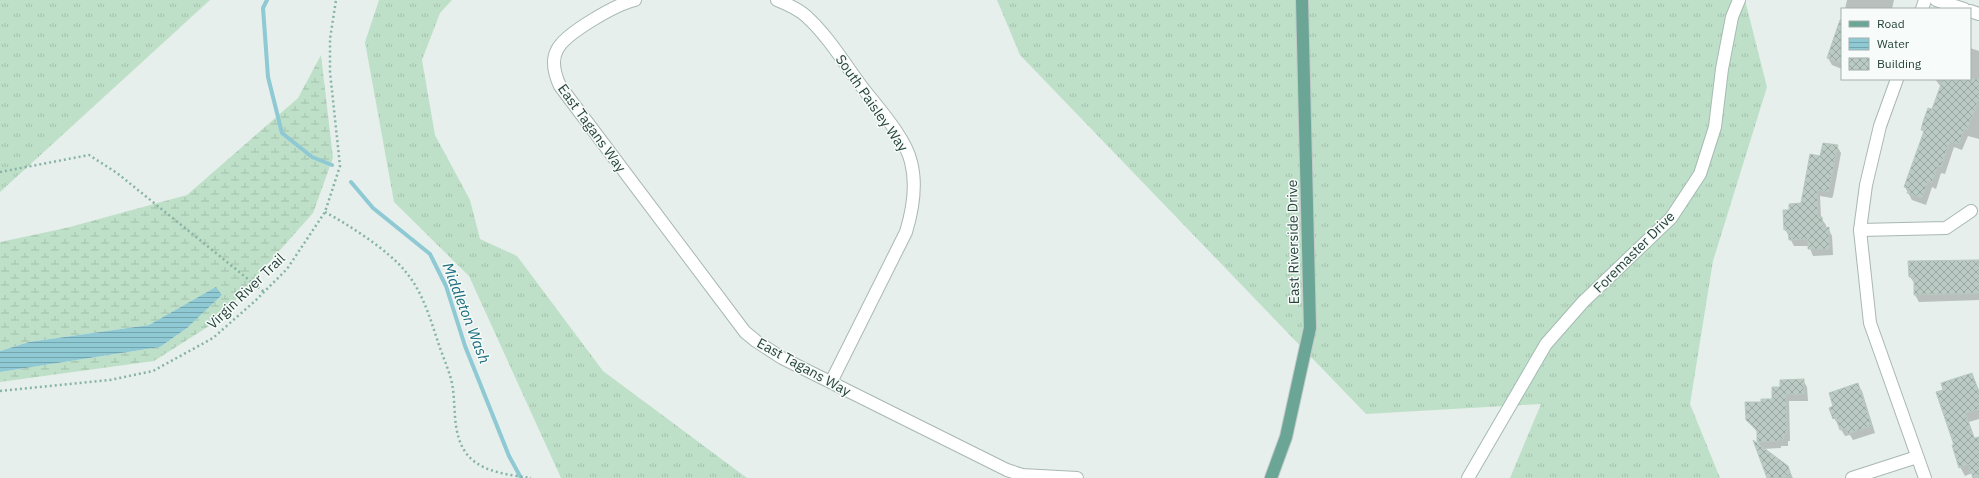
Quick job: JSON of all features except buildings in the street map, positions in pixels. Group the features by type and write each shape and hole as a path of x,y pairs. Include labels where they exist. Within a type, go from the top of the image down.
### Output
{"main road":[{"name":"East Riverside Drive","path":"1271,478 1286,437 1310,328 1302,0"}],"street":[{"name":"East Tagans Way","path":"635,0 615,6 603,12 562,43 557,50 554,69 560,86 745,332 772,352 1008,470 1022,475 1077,478"},
{"name":"South Paisley Way","path":"777,0 791,6 805,15 823,34 901,139 911,162 914,189 911,216 906,232 832,382"},
{"name":"Foremaster Drive","path":"1468,478 1546,344 1583,302 1670,218 1700,174 1715,127 1722,69 1732,17 1739,0"},
{"path":"1936,0 1961,8"},
{"path":"1897,80 1880,126 1866,185 1860,230 1870,323 1925,478"},
{"path":"1860,230 1946,228 1971,211"},
{"path":"1852,478 1917,457"}],"path":[{"name":"Virgin River Trail","path":"0,391 110,380 153,371 213,338 287,269 325,212 340,166 330,72 330,39 336,0"},
{"path":"0,172 89,155 117,173 264,292"},
{"path":"325,212 339,219 389,256 405,270 423,297 451,380 456,432 464,451 477,463 500,473 531,478"}],"green space":[{"path":"0,0 210,0 0,192"},
{"path":"379,0 452,0 440,13 422,60 435,135 470,200 480,239 517,256 603,371 747,478 561,478 469,276 394,202 365,42"},
{"path":"997,0 1745,0 1767,87 1713,261 1690,404 1720,478 1510,478 1541,404 1366,414 1020,55"},
{"path":"321,55 333,158 313,213 217,321 154,361 0,382 0,372 160,347 187,328 222,295 216,288 149,325 29,342 0,351 0,242 66,228 187,195 298,98"}],"water":[{"path":"216,287 222,295 187,328 160,347 0,372 0,351 29,342 149,325"}],"waterway":[{"name":"Middleton Wash","path":"267,0 263,8 268,77 282,133 312,157 332,165"},
{"name":"Middleton Wash","path":"351,182 373,208 430,254 446,286 465,346 509,456 521,478"}]}
